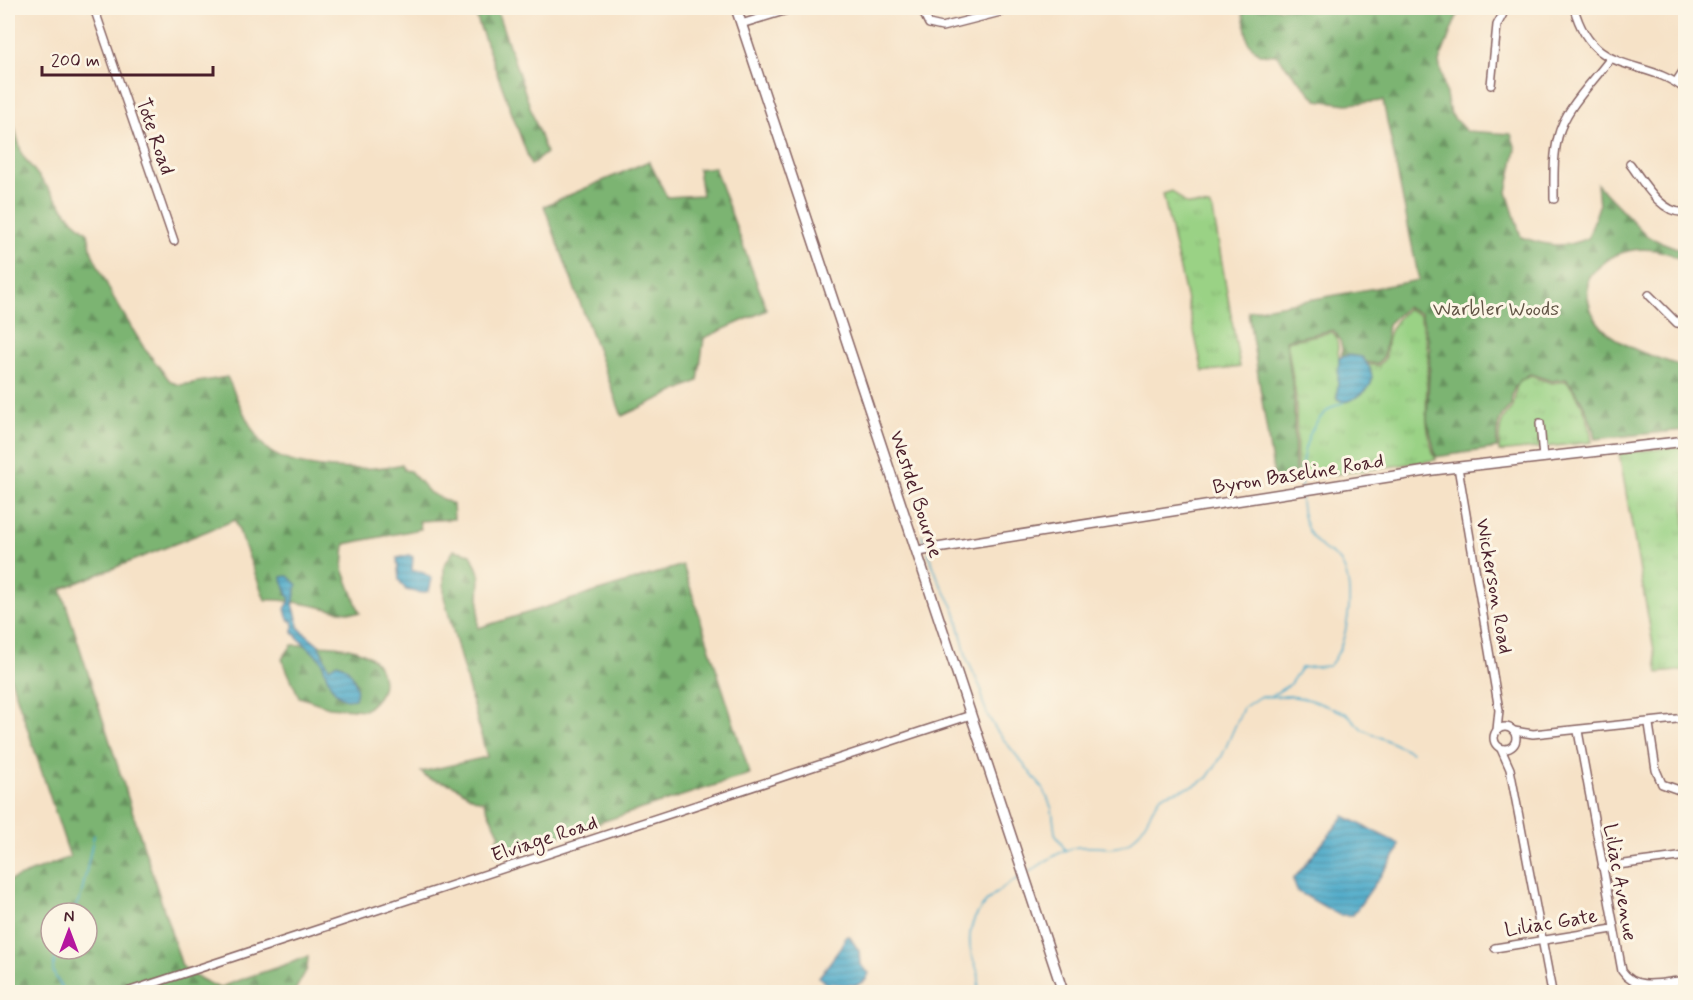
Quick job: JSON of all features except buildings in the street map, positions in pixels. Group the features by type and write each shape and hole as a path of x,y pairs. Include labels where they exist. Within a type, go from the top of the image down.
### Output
{"main road":[{"name":"Westdel Bourne","path":"736,8 1063,993"},
{"name":"Byron Baseline Road","path":"918,551 1458,467 1686,441"}],"street":[{"name":"Tote Road","path":"94,8 174,241"},
{"path":"741,24 794,8"},
{"path":"921,8 929,24 942,27 1016,8"},
{"path":"1491,85 1497,25 1506,8"},
{"path":"1574,8 1587,37 1610,59 1676,82 1686,90"},
{"path":"1554,198 1555,153 1558,134 1569,113 1610,59"},
{"path":"1676,82 1686,67"},
{"path":"1630,164 1667,209 1677,214 1686,212"},
{"path":"1649,295 1677,323 1686,324"},
{"path":"1540,423 1543,458"},
{"name":"Wickerson Road","path":"1458,467 1499,710 1494,741 1501,749"},
{"name":"Wickerson Road","path":"1499,710 1511,729 1514,745"},
{"name":"Elviage Road","path":"127,993 971,715"},
{"path":"1552,993 1510,769 1501,749 1533,735 1649,724 1686,718"},
{"path":"1649,724 1656,770 1662,784 1679,790 1686,789"},
{"path":"1497,730 1511,729 1533,735"},
{"name":"Liliac Avenue","path":"1578,730 1622,972 1632,982 1639,984 1686,980"},
{"path":"1510,769 1514,745"},
{"path":"1602,867 1686,856"},
{"name":"Liliac Gate","path":"1495,948 1613,929"}],"green space":[{"path":"473,8 496,8 546,153 531,165"},
{"name":"Warbler Woods","path":"1242,8 1460,8 1439,62 1450,114 1466,131 1511,134 1516,149 1507,192 1521,237 1555,245 1570,244 1588,238 1599,206 1597,184 1648,237 1685,251 1685,263 1661,251 1643,249 1616,255 1589,276 1588,297 1593,314 1602,328 1616,339 1632,348 1685,367 1685,430 1595,439 1585,407 1566,379 1552,381 1530,374 1515,386 1511,406 1502,415 1497,430 1497,448 1436,457 1427,420 1430,349 1421,313 1406,307 1388,324 1384,356 1377,364 1341,358 1341,343 1333,330 1286,340 1294,396 1295,480 1275,483 1248,311 1419,280 1383,101 1347,104 1317,100 1276,55 1259,54 1248,42"},
{"path":"8,104 22,155 73,220 88,233 92,253 113,297 144,348 171,382 180,385 227,377 253,431 264,446 275,455 291,461 330,468 371,468 402,464 404,470 410,471 430,493 453,504 454,519 419,521 421,529 345,544 343,569 360,613 289,601 265,600 235,520 61,589 182,966 193,975 219,988 308,956 307,969 294,992 8,992 8,881 70,857 8,670"},
{"path":"649,161 667,197 702,195 698,169 714,167 767,310 704,338 698,381 622,416 544,206"},
{"path":"1172,191 1186,204 1209,206 1213,211 1240,367 1203,372 1163,194"},
{"path":"1407,309 1420,315 1427,343 1428,433 1436,460 1297,480 1296,397 1287,341 1332,332 1337,337 1339,359 1378,366 1386,357 1390,331"},
{"path":"1530,376 1552,383 1566,381 1584,410 1592,442 1499,452 1500,427 1504,417 1513,407 1517,382"},
{"path":"1685,446 1685,670 1658,673 1619,453"},
{"path":"454,550 471,554 480,575 478,628 683,565 750,774 496,856 497,840 500,835 483,801 475,799 453,785 428,778 421,772 487,757 444,597 444,566"},
{"path":"292,645 344,647 368,656 377,664 382,675 383,686 379,696 365,710 329,707 299,697 282,659"}],"water":[{"path":"1348,355 1362,357 1370,368 1372,378 1364,392 1346,402 1337,399 1339,358"},
{"path":"409,555 413,557 412,571 421,571 432,579 429,591 422,593 406,590 399,580 397,558"},
{"path":"288,576 297,585 293,604 300,629 318,644 329,668 337,663 350,672 356,688 355,699 348,699 336,693 322,661 293,633 293,622 288,619 285,609 290,600 282,580 282,577"},
{"path":"1344,816 1399,844 1398,851 1353,915 1339,915 1297,891 1293,880"},
{"path":"849,936 859,951 860,965 869,973 866,980 857,985 825,983 819,977 842,946 845,937"}],"waterway":[{"path":"1301,488 1302,462 1314,426 1322,416 1344,402"},
{"path":"1271,696 1289,685 1301,668 1329,666 1341,645 1348,617 1349,588 1342,564 1318,544 1309,532 1302,511 1301,496"},
{"path":"922,535 925,545"},
{"path":"928,552 939,581 955,610 967,659 982,691 982,700 988,716 997,731 1044,790 1052,809 1055,833 1065,850"},
{"path":"1029,872 1055,855 1073,848 1108,848 1128,843 1139,833 1162,795 1194,786 1207,778 1222,756 1243,708 1259,697 1290,696 1311,700 1347,714 1362,729 1412,752"},
{"path":"78,901 94,835"},
{"path":"977,992 979,979 970,947 972,924 983,905 991,897 1019,878"},
{"path":"55,961 54,973 64,992"}]}
